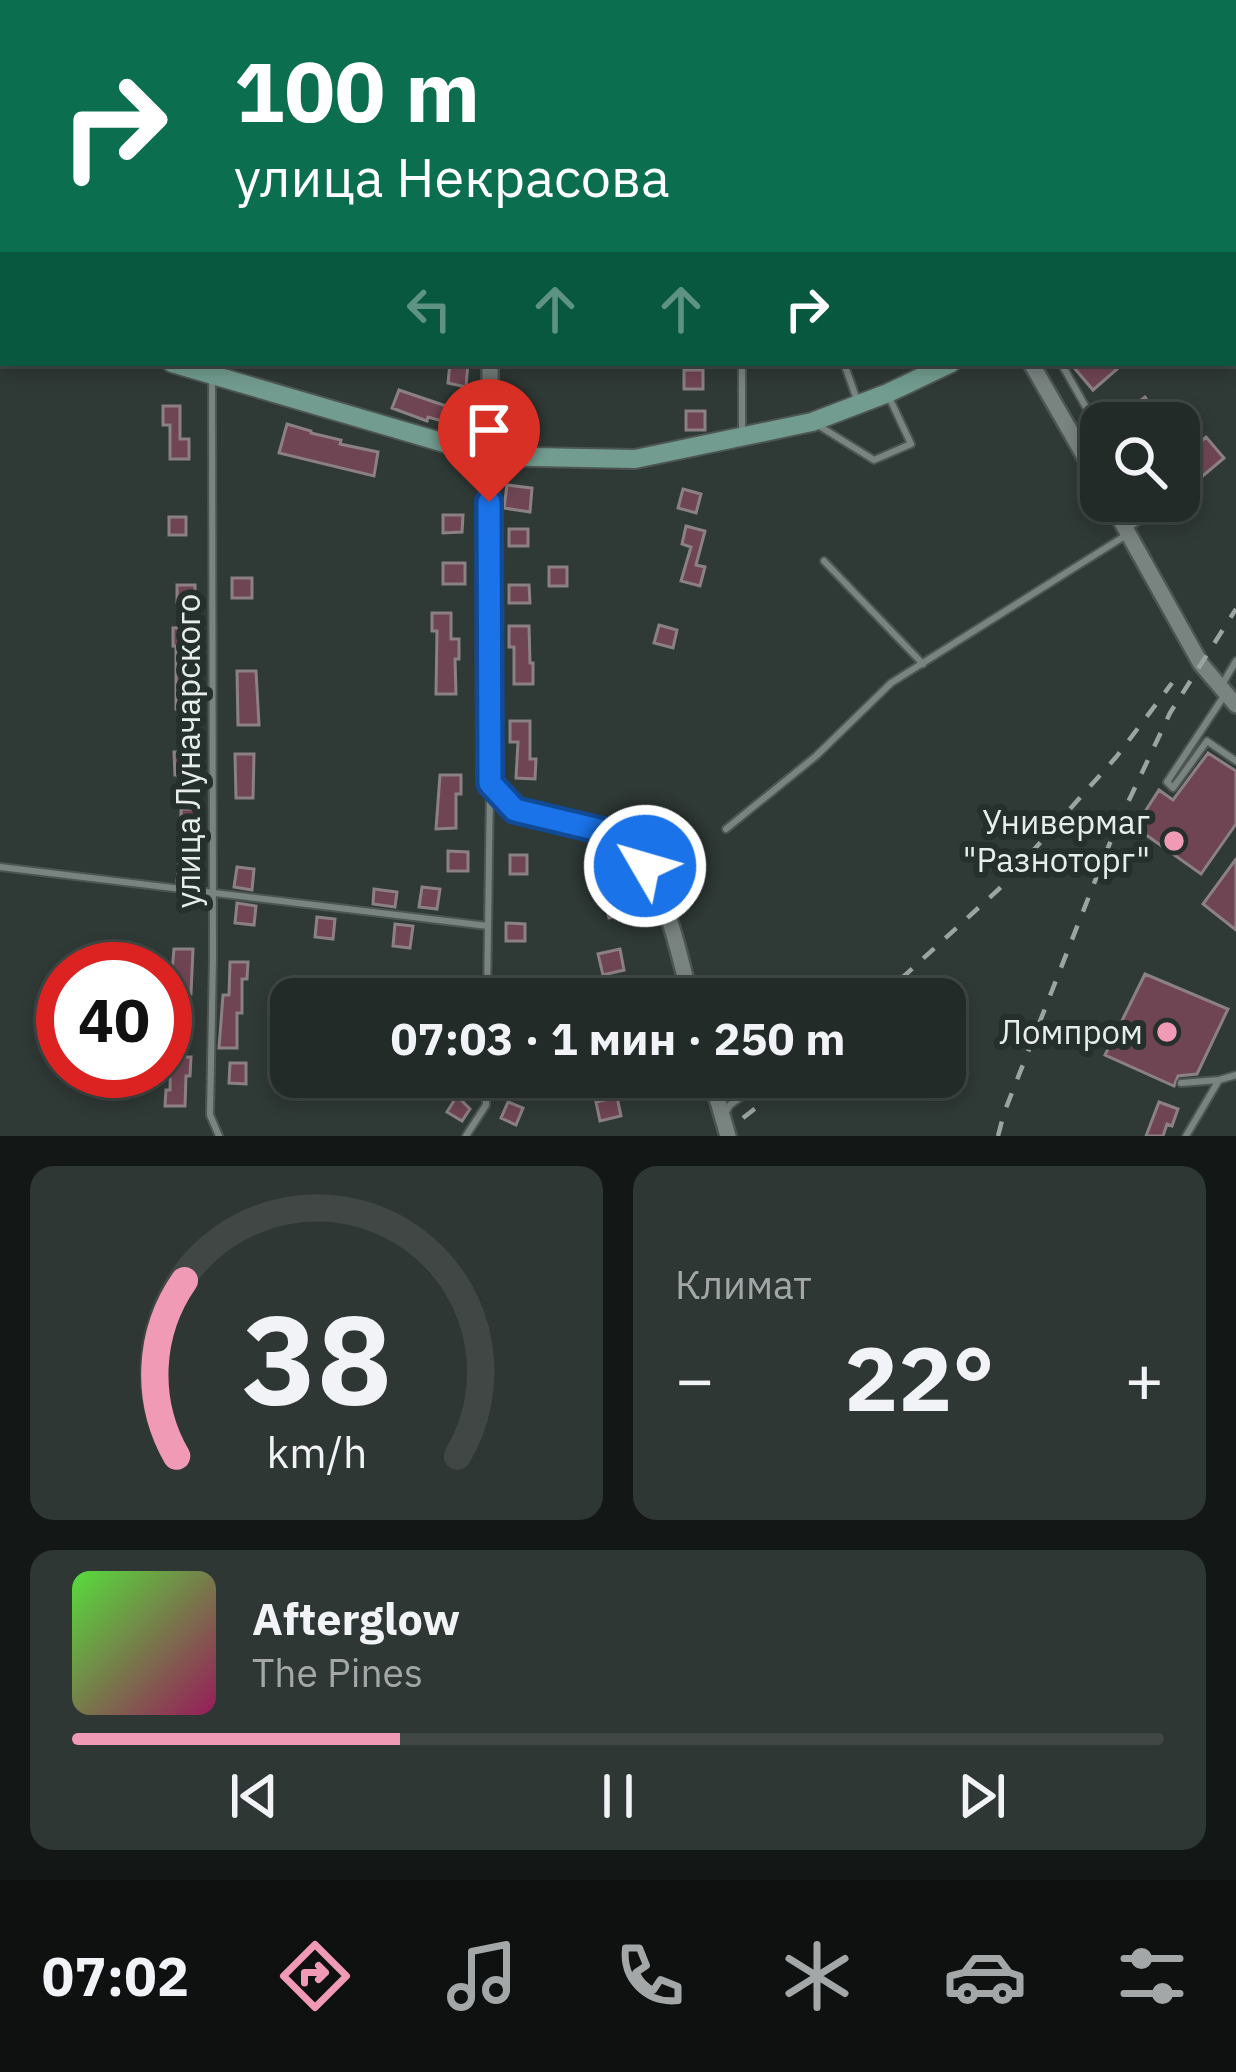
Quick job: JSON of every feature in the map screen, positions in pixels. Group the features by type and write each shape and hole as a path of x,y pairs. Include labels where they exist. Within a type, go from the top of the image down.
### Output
{"main road":[{"path":"211,369 489,456 635,459 812,422 945,366"}],"street":[{"path":"490,366 490,783 515,810 603,831 627,845 662,898 685,978"},
{"path":"1033,366 1080,448"},
{"path":"1122,522 1201,664 1228,695"},
{"path":"717,1098 725,1128"}],"lane":[{"path":"742,366 742,438"},
{"path":"845,366 858,404"},
{"path":"1062,366 1083,402"},
{"name":"улица Луначарского","path":"211,369 210,1115 219,1136"},
{"path":"812,422 874,460 910,444 887,393"},
{"path":"726,829 816,756 891,683 1138,522"},
{"path":"824,561 922,664"},
{"path":"1236,661 1228,695 1168,782 1173,788 1207,742 1233,760 1236,750"},
{"path":"487,978 490,783"},
{"path":"0,867 488,926"},
{"path":"1181,1083 1236,1075"},
{"path":"1186,1136 1219,1080"},
{"path":"466,1136 486,1098"},
{"path":"725,1128 730,1105 740,1098"}],"building":[{"path":"450,366 468,366 466,387 448,383"},
{"path":"1073,366 1121,366 1093,390"},
{"path":"684,370 703,370 703,389 684,389"},
{"path":"399,390 469,410 464,427 428,417 427,421 392,408"},
{"path":"163,406 180,406 180,439 189,439 189,459 170,459 170,425 163,425"},
{"path":"686,411 705,411 705,430 686,430"},
{"path":"517,416 534,416 533,436 516,436"},
{"path":"287,424 378,452 374,476 279,453"},
{"path":"1206,437 1224,458 1200,478 1200,442"},
{"path":"507,485 532,488 530,512 504,508"},
{"path":"683,489 701,494 696,513 678,508"},
{"path":"443,515 463,515 462,532 443,533"},
{"path":"169,517 186,517 186,535 169,535"},
{"path":"686,526 705,531 696,565 705,567 700,586 681,581 691,547 682,544"},
{"path":"509,529 528,529 528,546 509,546"},
{"path":"443,563 465,563 465,584 443,584"},
{"path":"549,567 567,567 567,586 549,586"},
{"path":"232,578 252,578 252,598 232,598"},
{"path":"177,585 195,585 195,601 177,602"},
{"path":"509,585 529,585 530,603 509,603"},
{"path":"432,613 451,613 451,639 459,639 456,694 436,694 437,631 432,631"},
{"path":"659,625 677,630 673,648 654,643"},
{"path":"509,626 529,626 533,684 514,684"},
{"path":"193,627 198,709 176,709 173,628"},
{"path":"237,671 256,671 259,725 238,725"},
{"path":"510,721 530,721 535,779 516,778 518,742 510,742"},
{"path":"174,752 194,752 194,775 175,775"},
{"path":"1208,753 1236,771 1236,824 1201,874 1135,827 1159,790 1173,800"},
{"path":"235,754 254,754 253,798 236,798"},
{"path":"440,775 461,775 456,828 436,829"},
{"path":"181,809 199,809 199,830 181,830"},
{"path":"448,851 468,852 468,871 448,871"},
{"path":"510,855 527,855 527,874 510,874"},
{"path":"1236,859 1236,930 1203,904"},
{"path":"179,863 196,865 194,883 177,881"},
{"path":"237,867 254,869 252,890 234,887"},
{"path":"422,887 440,889 437,909 419,907"},
{"path":"374,889 397,892 395,907 373,904"},
{"path":"623,897 627,913 609,918 605,901"},
{"path":"237,903 256,906 254,925 235,923"},
{"path":"317,917 335,919 333,939 315,937"},
{"path":"506,923 525,924 525,941 506,941"},
{"path":"395,924 413,926 410,948 393,946"},
{"path":"620,949 624,970 603,975 598,954"},
{"path":"230,962 248,962 247,979 242,979 242,1013 237,1013 237,1048 219,1048 223,995 229,995"},
{"name":"Ломпром","path":"1145,974 1228,1009 1197,1074 1178,1076 1174,1086 1105,1055"},
{"path":"230,1063 246,1063 246,1084 229,1083"},
{"path":"166,1098 185,1098 185,1106 165,1106"},
{"path":"456,1098 470,1109 462,1121 447,1112"},
{"path":"617,1098 621,1116 600,1121 596,1102"},
{"path":"508,1102 523,1108 516,1125 501,1118"},
{"path":"1159,1102 1178,1109 1172,1126 1167,1124 1163,1136 1146,1136"}],"railway":[{"path":"998,1136 1115,830 1170,713 1236,609"},
{"path":"902,978 999,889 1117,756 1172,683"},
{"path":"743,1118 768,1098"}],"place":[{"name":"Универмаг \"Разноторг\"","path":"1174,841"},
{"name":"Ломпром","path":"1167,1032"}],"route":[{"path":"489,502 490,783 515,810 603,831 627,845 645,866"}]}
